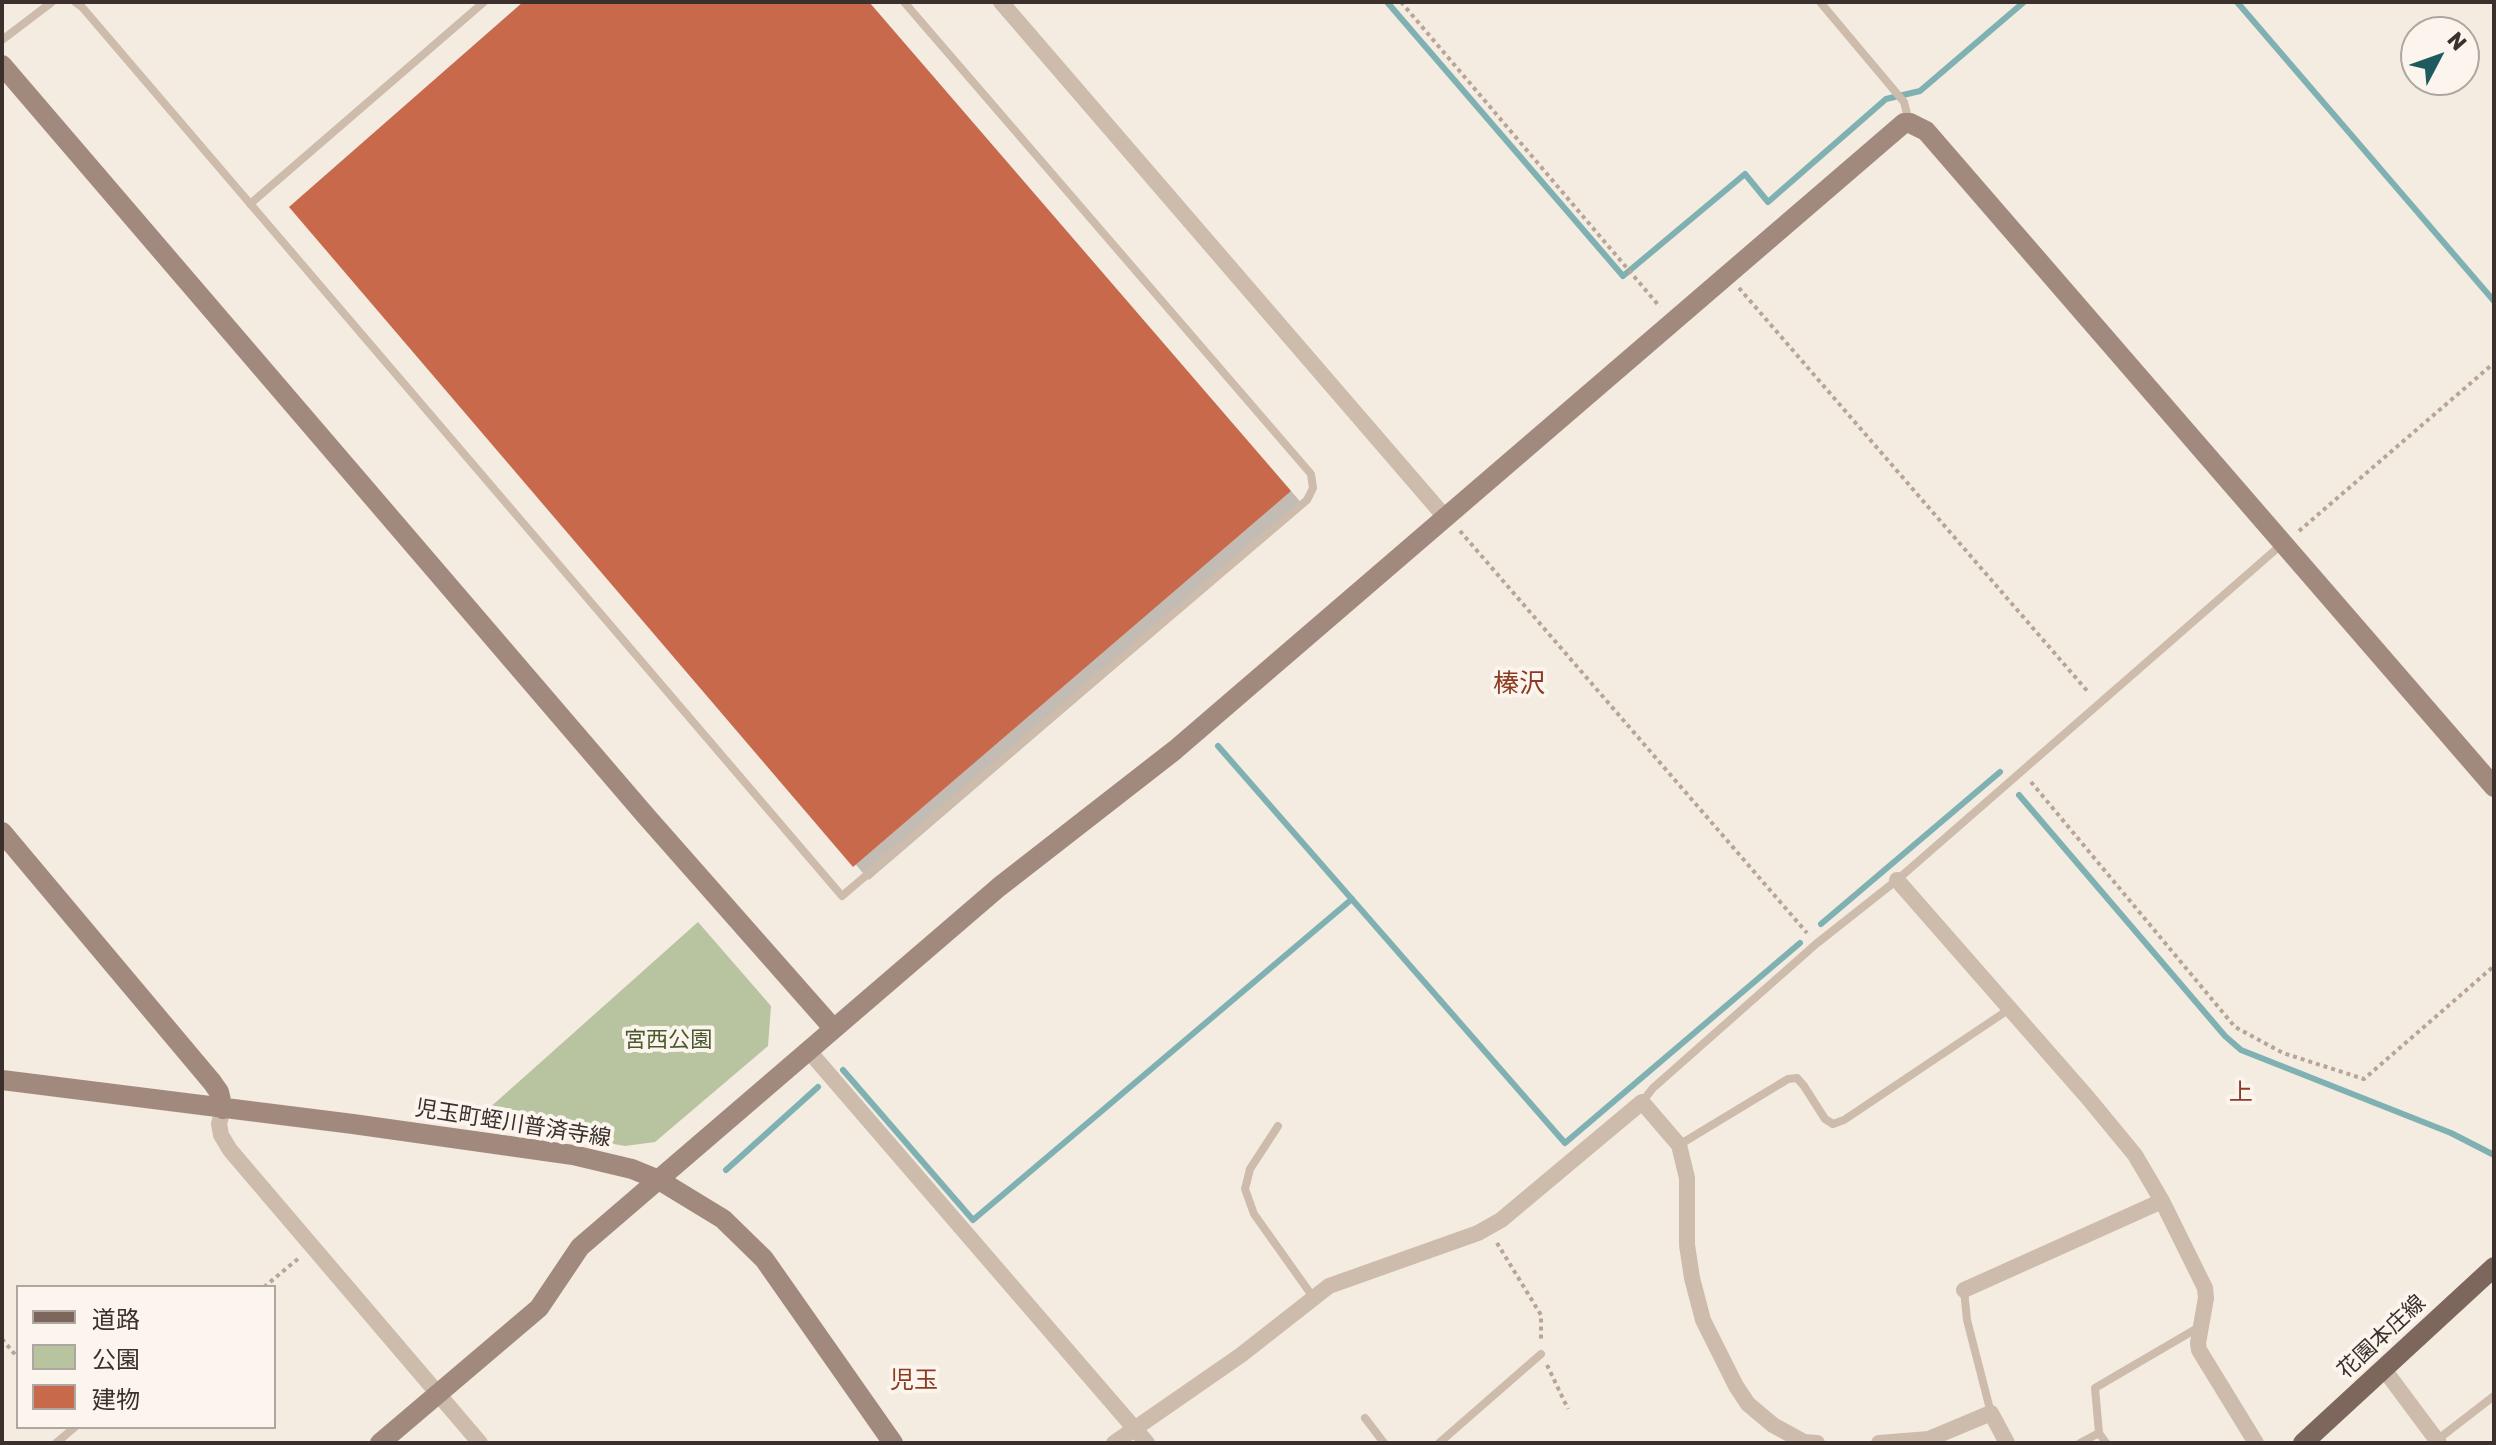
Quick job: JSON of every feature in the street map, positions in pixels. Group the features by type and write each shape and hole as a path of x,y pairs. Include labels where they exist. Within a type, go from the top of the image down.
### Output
{"main road":[{"name":"花園本庄線","path":"2303,1443 2494,1267"}],"street":[{"path":"1001,2 1445,517"},
{"path":"2,65 646,816 833,1028"},
{"path":"380,1443 539,1308 580,1247 833,1028 999,887 1175,750 1896,128 1910,123 1926,131 2494,787"},
{"path":"2,832 212,1082 219,1092 223,1109 219,1124 221,1135 230,1150 480,1443"},
{"path":"1897,880 2135,1155 2162,1201 2205,1288 2199,1350 2256,1443"},
{"path":"808,1050 1147,1443"},
{"name":"児玉町蛭川普済寺線","path":"2,1080 573,1155 632,1169 659,1180 723,1219 764,1259 893,1443"},
{"path":"1114,1443 1241,1355 1313,1297 1348,1278 1488,1228 1501,1220 1642,1102 1673,1134 1679,1145 1687,1178 1687,1245 1703,1320 1748,1404 1773,1425 1808,1443"},
{"path":"1964,1290 2162,1201"},
{"path":"2383,1368 2438,1442"},
{"path":"1882,1443 1929,1439 1991,1413 2007,1443"}],"lane":[{"path":"2,40 52,2"},
{"path":"75,2 842,896 1307,500 1313,488 1311,474 904,2"},
{"path":"250,204 484,2"},
{"path":"1820,2 1904,102 1910,123"},
{"path":"1642,1102 1653,1088 1816,944 1897,880 2281,544"},
{"path":"1679,1145 1788,1079 1797,1078 1825,1119 1833,1124 1844,1120 2008,1010"},
{"path":"1278,1126 1250,1169 1245,1189 1254,1214 1313,1297"},
{"path":"1964,1290 1967,1320 1991,1413"},
{"path":"2106,1443 2099,1433 2095,1388 2201,1326"},
{"path":"1439,1443 1541,1354"},
{"path":"2438,1442 2494,1396"},
{"path":"1365,1418 1384,1443"},
{"path":"56,1443 73,1429"},
{"path":"2080,1443 2099,1433"}],"path":[{"path":"1401,2 1672,321"},
{"path":"1727,274 2099,704"},
{"path":"2281,544 2494,363"},
{"path":"1445,517 1457,527 1816,944"},
{"path":"2022,771 2235,1027 2283,1053 2364,1079 2494,966"},
{"path":"1488,1228 1541,1315 1541,1354 1568,1409"},
{"path":"266,1285 312,1246"},
{"path":"2,1339 16,1356"}],"green space":[{"name":"宮西公園","path":"698,922 771,1006 768,1046 655,1142 625,1146 477,1119"}],"building":[{"path":"523,2 869,2 1291,491 853,867 289,207"}],"waterway":[{"path":"1387,2 1623,276 1745,174 1768,202 1886,99 1920,91 2024,2"},
{"path":"2237,2 2494,301"},
{"path":"1218,746 1565,1143 1800,943"},
{"path":"1821,924 2000,772"},
{"path":"2019,795 2225,1036 2241,1050 2451,1133 2494,1155"},
{"path":"843,1070 973,1220 1352,899"},
{"path":"726,1170 818,1087"}],"district":[{"name":"榛沢","path":"1519,684"},
{"name":"上","path":"2241,1093"},
{"name":"児玉","path":"914,1381"}]}
